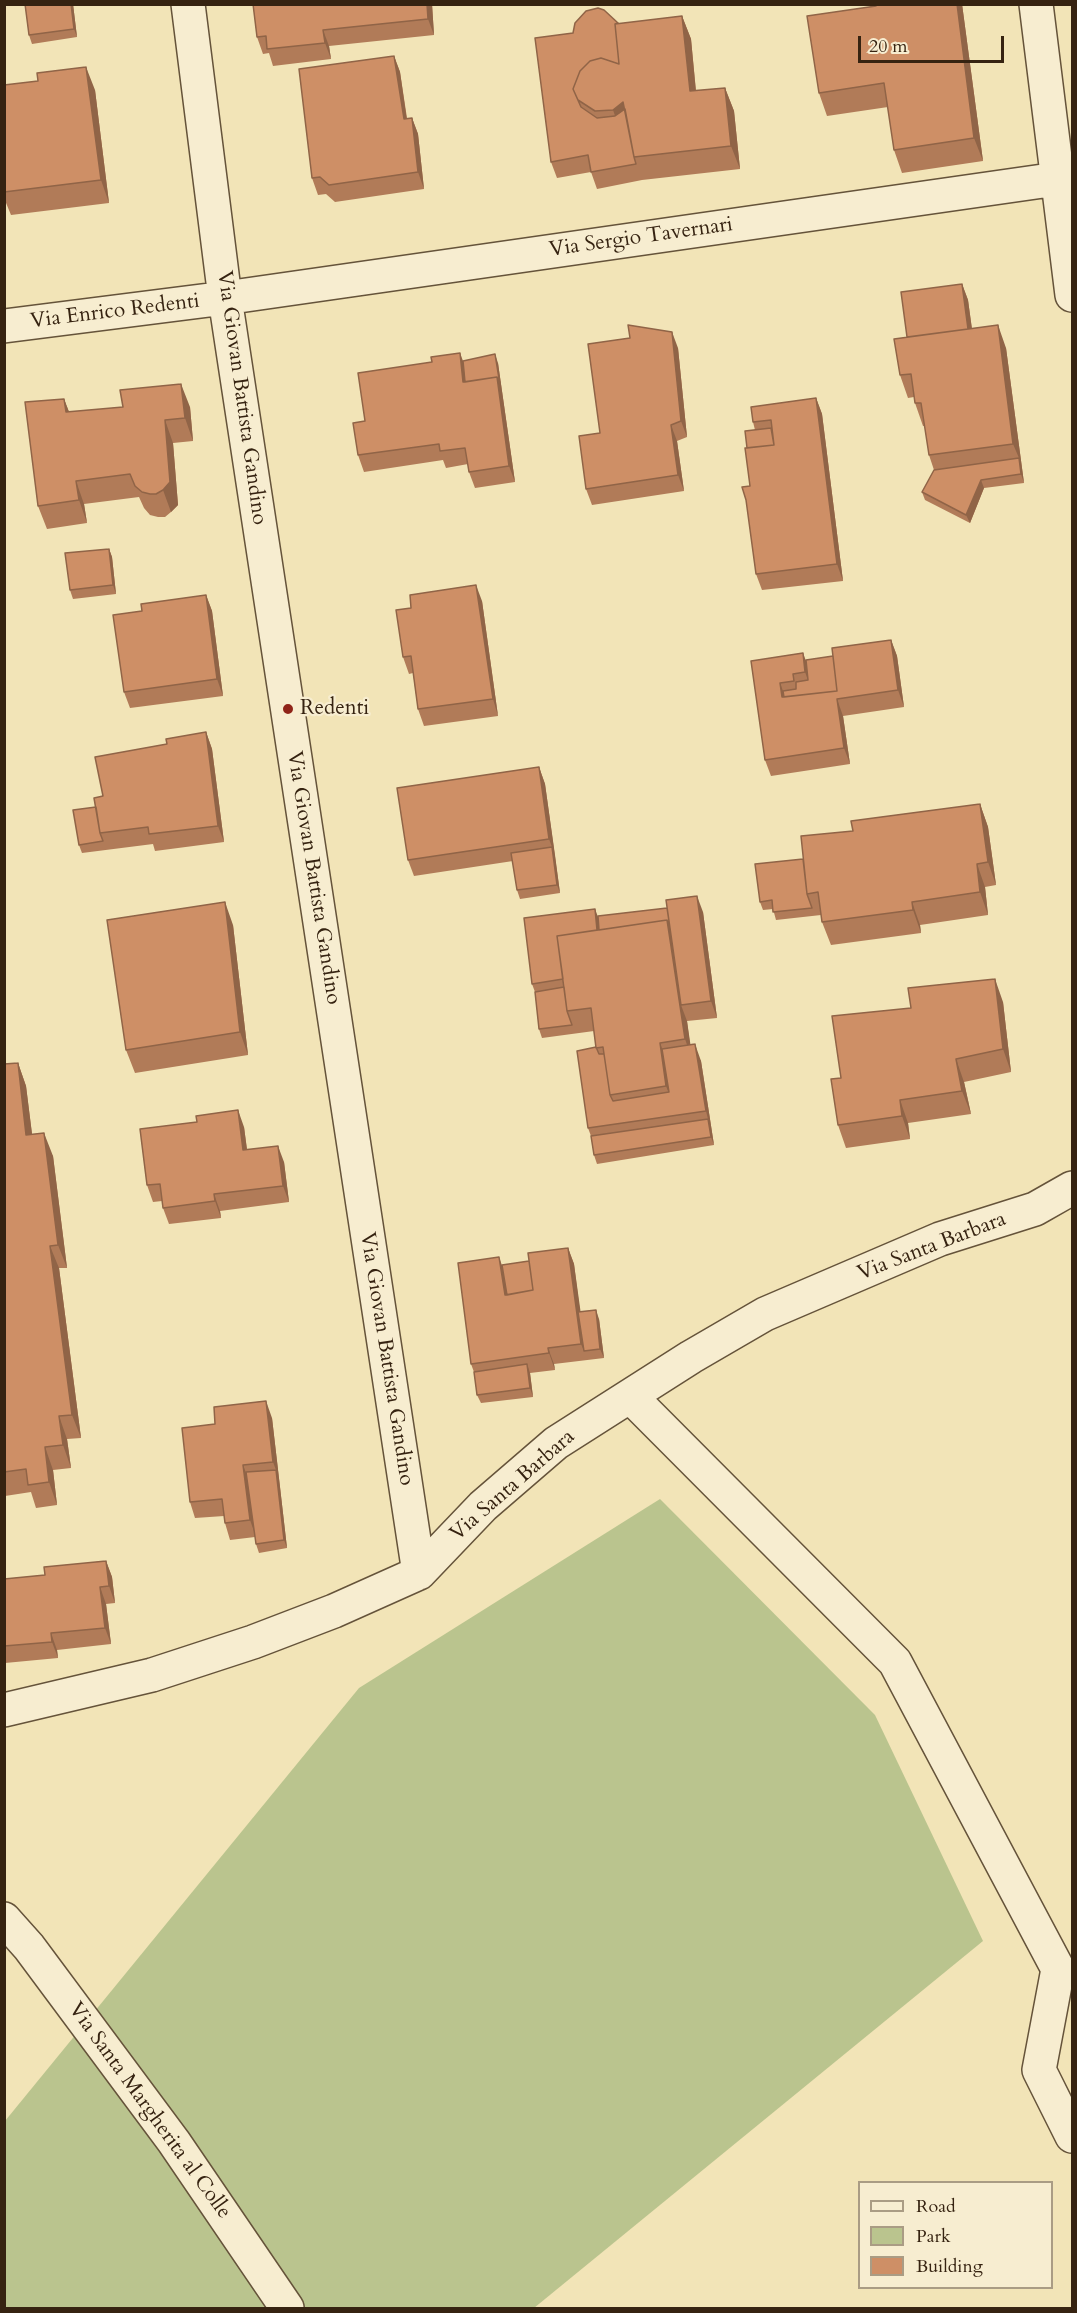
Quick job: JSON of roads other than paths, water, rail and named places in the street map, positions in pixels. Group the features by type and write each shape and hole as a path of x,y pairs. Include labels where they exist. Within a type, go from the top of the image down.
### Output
{"street":[{"name":"Via Giovan Battista Gandino","path":"189,4 225,298 419,1573"},
{"path":"1036,4 1065,179 1072,295"},
{"name":"Via Sergio Tavernari","path":"225,298 1065,179"},
{"name":"Via Enrico Redenti","path":"4,326 225,298"},
{"name":"Via Santa Barbara","path":"4,1710 152,1675 254,1642 334,1611 419,1573 483,1506 556,1443 765,1314 940,1239 1035,1209 1072,1188"},
{"path":"630,1396 895,1662 1058,1970 1039,2070 1072,2136"},
{"name":"Via Santa Margherita al Colle","path":"4,1919 29,1947 174,2142 287,2308"}],"place":[{"name":"Redenti","path":"288,709"}]}
